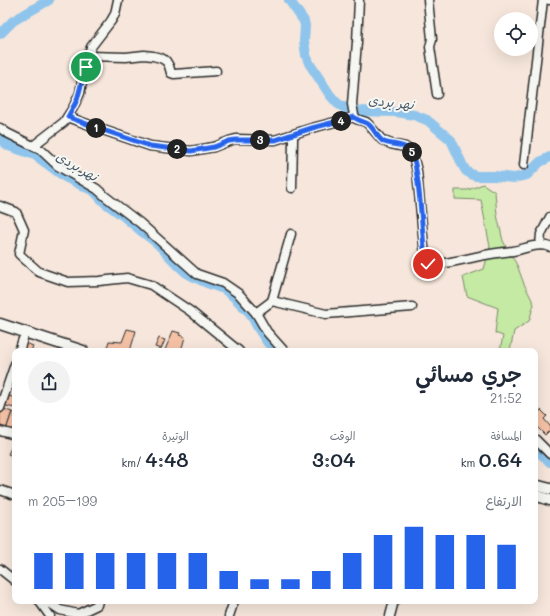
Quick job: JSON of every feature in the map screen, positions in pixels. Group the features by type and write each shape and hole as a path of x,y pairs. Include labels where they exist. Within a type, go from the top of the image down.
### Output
{"main road":[{"path":"0,324 74,348"},
{"path":"0,332 53,348"},
{"path":"538,486 550,489"},
{"path":"538,496 550,500"}],"street":[{"path":"33,146 64,122 68,117 80,93 83,75 91,47 111,21 115,14 118,0"},
{"path":"359,0 357,48 352,104 354,116 356,119 366,122 382,140 390,144 405,147 412,152 417,171 424,247 427,263 432,264 514,251 540,245 550,247"},
{"path":"428,0 432,39 430,47 437,94"},
{"path":"524,164 543,0"},
{"path":"88,56 154,56 166,61 171,73 174,74 216,71"},
{"path":"68,117 150,146 191,151 214,147 236,140 275,140 354,116"},
{"path":"0,128 41,150 58,166 97,189 140,223 197,274 223,282 239,294 256,313 267,332 281,348"},
{"path":"292,134 292,188"},
{"path":"0,206 16,212 24,230 19,254 39,272 68,282 127,278 151,285 190,310 235,348"},
{"path":"540,245 541,234 550,217"},
{"path":"256,313 272,301 291,234"},
{"path":"272,301 326,314 412,307"},
{"path":"20,348 23,339"},
{"path":"0,408 12,373"},
{"path":"0,431 12,435"},
{"path":"538,442 550,454"},
{"path":"0,490 12,494"},
{"path":"0,570 12,578"},
{"path":"42,604 50,616"},
{"path":"51,604 60,610 78,614 97,604"},
{"path":"230,616 233,604"},
{"path":"390,616 393,604"}],"green space":[{"path":"483,184 495,192 497,215 503,241 517,265 534,304 529,321 514,331 511,348 501,348 503,336 495,333 498,308 467,296 463,277 484,269 490,247 481,200 455,199 455,190 468,190"}],"building":[{"path":"127,329 136,331 131,348 107,348 109,341 122,342"},
{"path":"173,331 180,333 179,335 185,337 182,348 166,348"},
{"path":"159,338 165,340 161,348 155,347"},
{"path":"26,343 33,346 32,348 25,348"},
{"path":"7,395 12,397 12,407 3,405"},
{"path":"1,408 12,412 6,430 0,428"},
{"path":"541,410 547,416 544,419 550,426 550,430 545,435 538,428 538,412"},
{"path":"12,412 12,432 6,430"},
{"path":"12,446 12,456 8,454"}],"waterway":[{"name":"نهر بردى","path":"0,34 13,21 49,0"},
{"name":"نهر بردى","path":"289,0 304,21 304,41 309,63 330,95 343,107 353,111 403,113 427,120 451,140 466,171 476,176 514,178 527,175 540,162 550,157"},
{"name":"نهر بردى","path":"0,139 9,146 35,155 65,177 94,191 104,202 157,243 188,274 224,289 250,313 258,328 273,348"},
{"name":"نهر بردى","path":"538,451 550,462"}],"route":[{"path":"86,67 80,93 68,117 150,146 191,151 214,147 236,140 275,140 354,117 366,122 382,140 390,144 405,147 414,155 417,171 425,260 428,264"}]}
